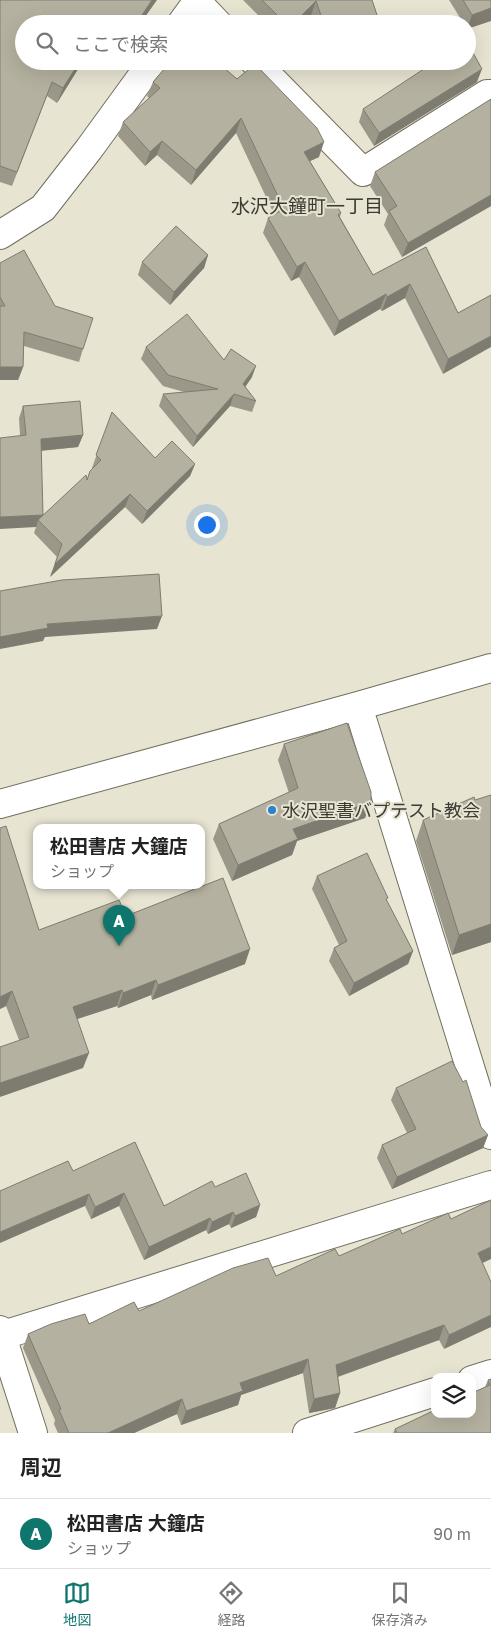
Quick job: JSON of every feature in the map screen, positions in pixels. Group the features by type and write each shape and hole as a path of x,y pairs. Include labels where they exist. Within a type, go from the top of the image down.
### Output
{"street":[{"path":"0,235 43,208 90,149 147,70"},
{"path":"263,70 363,172 487,94 491,94"},
{"path":"0,804 491,668"},
{"path":"358,706 491,1135"},
{"path":"33,1433 0,1334 491,1186"},
{"path":"476,1379 491,1374"},
{"path":"307,1433 364,1424 431,1394"}],"building":[{"path":"0,0 152,0 142,15 15,15 15,70 74,70 63,88 52,82 17,172 0,166"},
{"path":"262,0 372,0 377,15 321,15 316,1 302,15 277,15"},
{"path":"463,0 491,0 491,8 472,15"},
{"path":"476,58 482,69 379,133 363,109 422,70 476,70"},
{"path":"163,70 226,70 237,79 248,70 261,70 317,128 324,142 304,152 341,213 338,215 373,275 426,247 458,313 491,295 491,336 448,359 410,284 387,297 386,294 339,321 305,262 297,267 268,218 284,209 241,118 196,170 162,141 150,152 123,122 160,88 153,82"},
{"path":"491,99 491,195 408,243 389,211 397,206 375,172"},
{"path":"176,226 208,255 174,292 142,262"},
{"path":"24,250 55,306 93,318 83,349 24,332 23,367 0,367 0,306 5,306 0,297 0,263"},
{"path":"187,314 224,360 231,349 256,366 243,384 256,401 234,394 197,436 163,394 218,389 168,375 146,347"},
{"path":"80,401 83,435 41,439 43,515 0,517 0,438 26,435 23,406"},
{"path":"112,412 155,458 172,441 195,464 147,511 130,494 55,564 62,544 38,520 86,475 87,480 90,471 101,460 96,455"},
{"path":"159,574 162,616 47,624 48,628 0,637 0,591 62,580"},
{"path":"347,723 371,792 371,802 293,829 298,839 238,865 219,824 298,788 284,744"},
{"path":"491,795 491,924 459,935 423,820 474,797 475,800"},
{"path":"6,826 39,930 119,900 126,916 195,889 205,889 205,885 223,878 250,949 158,985 156,980 123,993 122,990 73,1007 89,1053 0,1083 0,1047 29,1037 12,991 0,997 0,828"},
{"path":"367,853 388,898 386,899 413,951 354,983 334,948 347,941 317,876"},
{"path":"452,1061 463,1082 466,1080 481,1127 488,1135 397,1177 382,1145 416,1129 396,1088"},
{"path":"135,1142 164,1206 212,1181 215,1187 246,1173 260,1205 235,1216 233,1212 212,1222 210,1218 149,1247 124,1193 95,1207 89,1194 0,1232 0,1191 68,1161 73,1171"},
{"path":"491,1200 491,1247 478,1253 491,1282 491,1315 449,1335 444,1325 336,1365 340,1393 314,1399 308,1359 240,1383 243,1391 186,1411 182,1399 108,1433 69,1433 59,1410 61,1409 28,1334 51,1324 85,1314 89,1324 134,1302 139,1311 233,1268 268,1258 276,1276 335,1249 339,1256 400,1229 402,1234 448,1213 451,1219"},
{"path":"491,1379 491,1433 397,1433 395,1429 431,1412 431,1418 476,1418 476,1391 490,1385 488,1380"}],"place":[{"name":"水沢聖書バプテスト教会","path":"272,810"},
{"name":"松田書店 大鐘店","path":"119,946"}],"district":[{"name":"水沢大鐘町一丁目","path":"307,205"}]}
